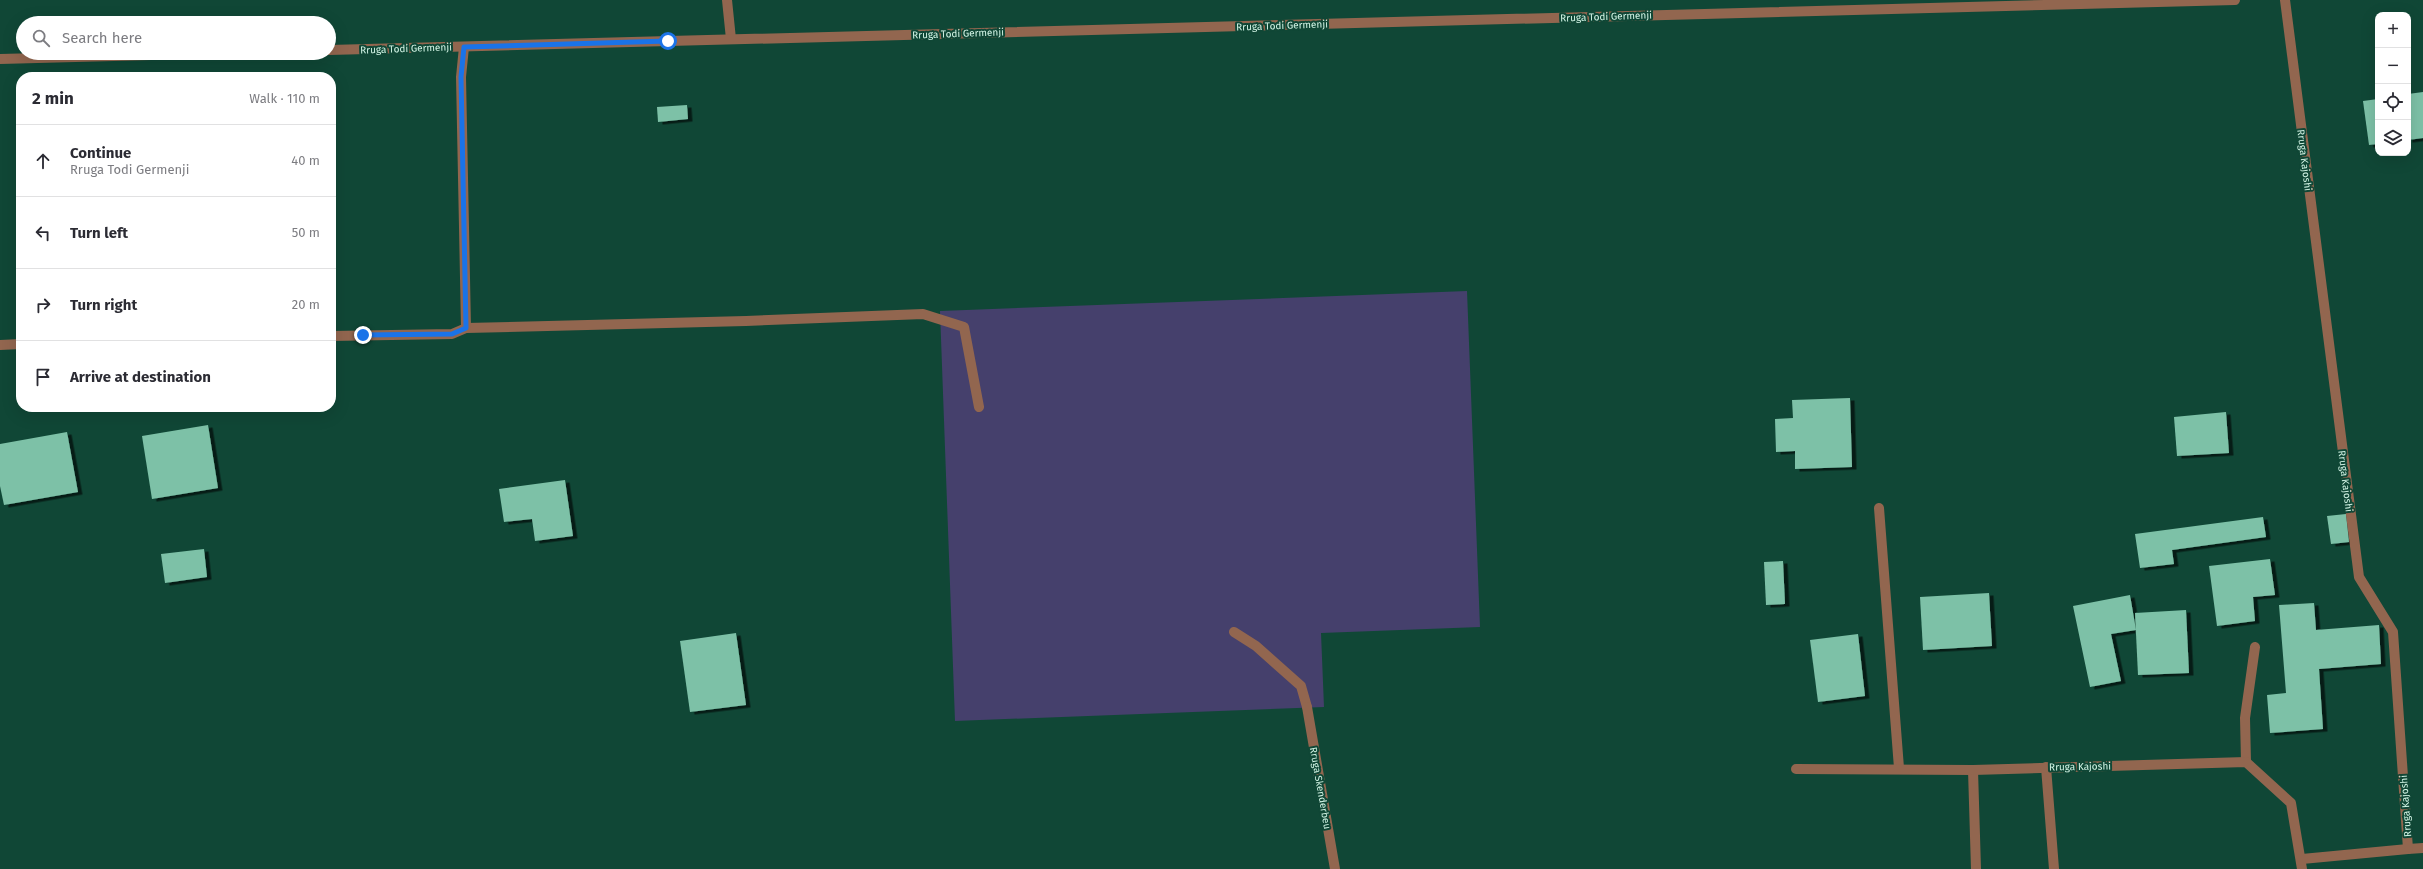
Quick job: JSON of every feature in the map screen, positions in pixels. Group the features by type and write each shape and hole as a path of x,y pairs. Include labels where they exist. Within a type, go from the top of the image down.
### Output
{"street":[{"path":"727,0 731,39"},
{"name":"Rruga Todi Germenji","path":"336,50 2029,3 2235,0"},
{"name":"Rruga Kajoshi","path":"1796,769 1899,768 1973,770 2246,762 2291,802 2302,864 2408,849 2393,632 2358,577 2285,0"},
{"path":"464,47 461,77 466,328"},
{"path":"0,59 16,59"},
{"path":"336,336 447,334 466,328 746,321 923,314 964,327 979,407"},
{"path":"0,345 16,344"},
{"path":"1879,508 1899,768"},
{"name":"Rruga Skenderbeu","path":"1234,632 1256,646 1301,686 1335,869"},
{"path":"2246,762 2245,718 2255,648"},
{"path":"2046,767 2054,869"},
{"path":"1973,770 1976,869"},
{"path":"2408,849 2423,848"}],"shaded area":[{"path":"1467,291 1480,627 1321,633 1324,707 955,721 940,311"}],"building":[{"path":"2423,92 2423,138 2411,140 2411,120 2411,94"},
{"path":"2375,99 2375,144 2369,145 2363,101"},
{"path":"687,105 688,119 658,122 657,107"},
{"path":"1850,398 1852,467 1795,469 1795,451 1776,452 1775,419 1793,418 1792,400"},
{"path":"2226,412 2229,453 2177,456 2174,417"},
{"path":"208,425 218,488 152,499 142,436"},
{"path":"67,432 78,492 4,505 0,486 0,444"},
{"path":"565,480 573,536 535,541 532,519 504,522 499,489"},
{"path":"2346,514 2349,542 2331,544 2327,516"},
{"path":"2263,517 2266,537 2172,550 2174,564 2140,568 2135,534"},
{"path":"204,549 207,577 165,583 161,554"},
{"path":"2270,559 2275,595 2253,597 2255,621 2217,626 2209,566"},
{"path":"1783,561 1785,604 1766,605 1764,562"},
{"path":"1989,593 1992,646 1923,650 1920,597"},
{"path":"2130,595 2136,630 2111,634 2121,681 2090,687 2073,606"},
{"path":"2314,603 2316,630 2379,625 2381,664 2319,669 2323,729 2270,733 2267,695 2286,693 2279,605"},
{"path":"2186,610 2189,673 2138,675 2135,613"},
{"path":"736,633 746,705 690,712 680,641"},
{"path":"1858,634 1865,696 1818,702 1810,640"}],"route":[{"path":"363,335 452,334 466,328 461,77 464,47 668,41"}]}
